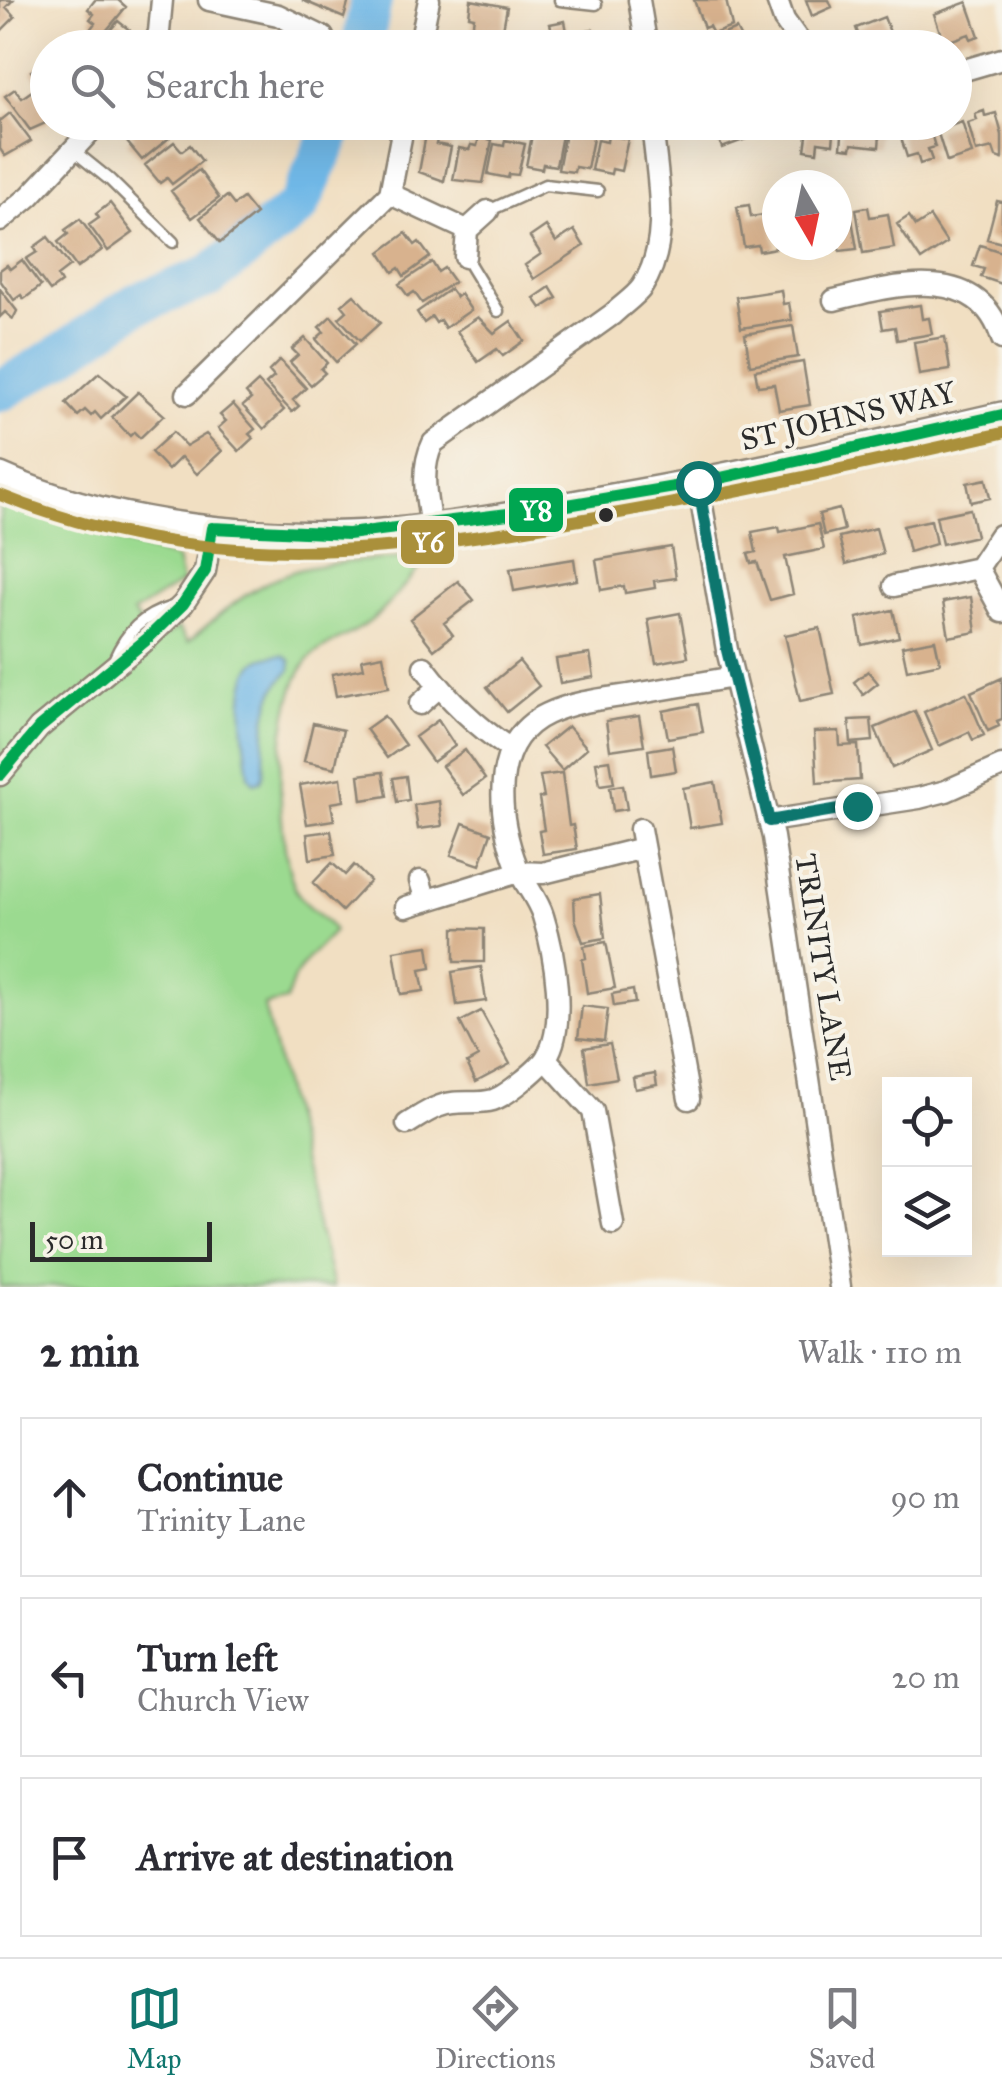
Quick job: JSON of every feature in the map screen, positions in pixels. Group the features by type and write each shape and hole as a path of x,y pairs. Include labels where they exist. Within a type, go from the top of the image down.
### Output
{"street":[{"path":"159,30 162,0"},
{"path":"209,0 278,15 308,30"},
{"path":"423,30 429,0"},
{"path":"639,0 644,30"},
{"path":"777,0 791,30"},
{"path":"294,30 296,24"},
{"path":"972,68 1002,59"},
{"path":"0,221 30,196 83,140"},
{"path":"187,394 390,194 400,140"},
{"path":"431,526 425,476 426,456 432,443 613,314 640,290 654,264 661,232 653,140"},
{"path":"390,194 466,230"},
{"path":"465,257 466,230 488,210"},
{"path":"834,300 914,285 952,286 987,311 1002,339"},
{"name":"ST JOHNS WAY","path":"0,476 26,488 109,511 212,528 348,534 431,526 698,483 1002,415"},
{"name":"TRINITY LANE","path":"698,483 734,677 769,821 840,1287"},
{"path":"0,775 39,728 146,640 183,604 205,571 212,528"},
{"path":"894,586 978,568 1000,535"},
{"path":"978,568 1002,612"},
{"path":"424,667 439,688 484,732 509,748"},
{"path":"406,1124 442,1104 494,1100 546,1059 556,1022 554,965 542,912 520,872 505,813 502,775 509,748 544,715 575,704 734,677"},
{"path":"420,704 439,688"},
{"path":"769,821 919,798 946,791 1002,766"},
{"path":"417,896 520,872 543,873 642,839 689,1099"},
{"path":"546,1059 593,1111 612,1224"}],"lane":[{"path":"560,0 596,4"},
{"path":"74,150 173,242"},
{"path":"488,210 545,185 598,190"},
{"path":"465,257 498,311"}],"green space":[{"path":"0,501 177,559 182,582 133,613 155,642 178,628 188,642 242,598 289,573 334,563 422,557 423,564 373,619 312,656 299,675 284,733 281,801 288,863 298,893 334,931 307,959 294,978 286,1001 264,1006 333,1287 0,1287"}],"water":[{"path":"284,655 291,661 290,671 269,704 264,773 261,781 254,783 249,776 244,734 244,687 257,661"}],"building":[{"path":"0,0 13,0 6,7 15,17 0,32"},
{"path":"95,0 118,0 126,7 107,30 90,30 95,23 90,19 94,14 88,9"},
{"path":"302,0 349,0 344,18"},
{"path":"471,0 507,7 503,30 472,29 474,17 469,16"},
{"path":"694,0 726,0 732,27 704,28"},
{"path":"806,0 829,0 832,7 812,16"},
{"path":"967,2 979,36 972,39 972,30 939,30 934,14"},
{"path":"884,17 889,30 857,30"},
{"path":"118,21 129,30 110,30"},
{"path":"565,21 567,30 552,30 550,24"},
{"path":"15,89 22,98 30,92 30,130 5,96"},
{"path":"10,113 31,141 5,156 0,149 0,121"},
{"path":"996,113 1002,135 1002,159 996,157 993,148 976,152 972,138 975,114"},
{"path":"129,140 167,140 142,160 127,142"},
{"path":"425,140 437,140 436,144 451,147 444,181 419,172"},
{"path":"478,140 492,140 483,183 453,180 459,148 469,150 471,145 477,146"},
{"path":"505,140 525,144 518,175 509,174 508,178 488,174 494,144 504,146"},
{"path":"531,140 561,140 556,166 526,166"},
{"path":"564,140 593,140 587,169 558,170"},
{"path":"597,140 628,140 621,171 612,169 611,174 591,170"},
{"path":"719,140 744,140 722,148"},
{"path":"806,140 833,140 833,144 818,142 817,152 805,150"},
{"path":"842,140 880,140 879,147 852,144 851,149 841,148"},
{"path":"902,140 933,140 935,147 928,149 932,160 920,164 917,154 907,157"},
{"path":"940,140 968,140 972,154 947,162"},
{"path":"174,142 182,151 190,145 202,161 172,184 167,178 160,183 145,165"},
{"path":"199,170 219,198 192,218 171,191"},
{"path":"227,196 234,205 243,198 256,214 220,243 200,218"},
{"path":"997,201 1002,202 1002,243 987,239"},
{"path":"110,203 133,233 108,251 89,225"},
{"path":"749,205 751,217 762,215 762,250 758,245 744,247 737,207"},
{"path":"868,207 870,217 888,214 894,248 863,253 856,209"},
{"path":"909,216 916,226 930,217 947,243 921,260 897,224"},
{"path":"80,219 102,250 77,268 58,242 68,234 65,230"},
{"path":"852,220 857,249 852,250"},
{"path":"546,226 556,242 574,230 584,246 534,279 525,265 541,254 530,237"},
{"path":"406,233 430,257 404,276 399,268 393,272 380,252"},
{"path":"48,237 70,266 57,276 61,283 50,291 26,259"},
{"path":"980,245 1002,252 1002,284 981,277 984,269 973,266"},
{"path":"22,260 41,286 24,299 21,295 14,300 0,280 0,270 7,265 10,269"},
{"path":"432,262 438,272 444,268 454,282 422,303 414,292 408,296 399,284"},
{"path":"550,287 557,298 541,308 534,298"},
{"path":"0,289 17,311 13,319 5,312 0,317"},
{"path":"450,289 456,297 460,294 471,310 445,328 432,317 424,323 417,312"},
{"path":"781,290 783,304 789,303 792,320 741,328 736,297"},
{"path":"354,295 380,323 360,341 339,318 347,311 342,305"},
{"path":"920,305 922,319 929,318 932,334 897,340 895,327 883,329 880,311"},
{"path":"331,316 356,344 336,362 316,339 324,332 319,327"},
{"path":"478,317 494,333 511,321 524,341 503,356 497,349 478,362 457,331"},
{"path":"793,326 798,357 750,365 745,334"},
{"path":"945,337 950,370 919,375 914,342"},
{"path":"305,338 327,363 321,369 325,373 311,385 290,362 298,355 292,349"},
{"path":"280,360 306,388 293,400 299,406 292,412 266,384 274,377 269,371"},
{"path":"803,362 810,405 779,410 774,384 758,386 755,370"},
{"path":"99,373 126,396 101,419 95,412 91,416 85,410 78,416 66,403"},
{"path":"258,382 284,410 264,429 243,406 251,399 246,393"},
{"path":"138,392 164,415 140,438 134,432 130,436 112,417"},
{"path":"233,404 255,429 249,434 253,438 239,451 218,428 226,421 220,415"},
{"path":"173,432 186,446 206,434 222,451 197,474 181,457 168,470 151,452"},
{"path":"986,479 990,498 971,502 967,483"},
{"path":"839,509 844,530 824,535 819,514"},
{"path":"970,509 976,536 942,544 936,516"},
{"path":"931,520 936,544 909,552 903,526"},
{"path":"818,524 824,549 785,557 793,594 770,600 757,562 751,563 748,554 756,552 752,532 779,527 780,532"},
{"path":"876,528 883,554 846,564 839,537"},
{"path":"671,547 676,578 654,581 655,588 625,593 624,586 601,590 596,560"},
{"path":"574,559 577,580 514,591 510,569"},
{"path":"458,581 474,600 444,623 453,635 434,650 410,619"},
{"path":"971,597 976,632 949,637 943,602"},
{"path":"893,610 899,637 862,645 857,618"},
{"path":"680,613 688,657 656,663 648,619"},
{"path":"820,628 834,694 800,701 785,635"},
{"path":"935,640 940,663 907,670 902,646"},
{"path":"590,654 594,677 560,683 556,659"},
{"path":"383,655 389,687 336,696 332,674 364,668 362,659"},
{"path":"519,661 539,686 507,712 487,687"},
{"path":"868,671 878,683 863,695 854,682"},
{"path":"1002,678 1002,719 997,721 999,726 988,731 971,692"},
{"path":"966,693 984,735 973,740 969,732 939,746 924,712"},
{"path":"698,704 703,732 668,738 663,711"},
{"path":"915,711 932,750 892,768 875,728"},
{"path":"384,716 405,745 387,758 366,729"},
{"path":"639,716 644,745 610,750 606,721"},
{"path":"871,719 873,741 851,743 849,720"},
{"path":"438,720 455,746 433,762 415,737"},
{"path":"313,723 343,730 335,768 304,761"},
{"path":"568,726 587,748 562,770 542,747"},
{"path":"839,731 840,746 858,745 860,780 817,783 814,732"},
{"path":"672,746 676,771 651,775 648,750"},
{"path":"465,750 485,779 463,795 442,766"},
{"path":"610,760 614,783 600,785 596,762"},
{"path":"383,772 387,796 362,800 359,775"},
{"path":"562,773 569,826 573,825 577,849 543,854 539,798 544,797 540,776"},
{"path":"406,776 409,800 397,802 393,778"},
{"path":"341,778 344,801 331,803 334,820 307,824 300,785"},
{"path":"715,782 722,823 690,828 683,788"},
{"path":"623,785 627,809 613,811 610,787"},
{"path":"439,801 442,826 418,829 414,805"},
{"path":"463,823 491,833 480,865 451,855"},
{"path":"331,831 335,855 310,859 307,834"},
{"path":"332,863 345,875 354,865 370,881 342,911 313,883"},
{"path":"600,894 605,938 583,942 575,919 574,898"},
{"path":"454,928 484,929 484,962 454,962"},
{"path":"606,942 615,988 587,993 584,946"},
{"path":"428,946 431,968 420,970 424,991 401,994 394,951"},
{"path":"481,967 486,1001 457,1005 452,972"},
{"path":"633,990 635,1003 614,1006 612,994"},
{"path":"582,1006 608,1009 604,1041 578,1038"},
{"path":"481,1011 510,1064 476,1082 467,1063 478,1057 460,1022"},
{"path":"610,1044 617,1078 589,1083 584,1048"},
{"path":"655,1073 657,1085 635,1089 633,1077"}],"waterway":[{"path":"365,30 371,0"},
{"path":"0,391 136,304 210,276 298,207 328,140"}],"transit line":[{"name":"Y8","path":"212,528 348,534 532,511 698,483 1002,415"},
{"name":"Y6","path":"0,495 76,521 151,539 225,548 373,548 524,529 652,507 1002,433"},
{"name":"Y8","path":"0,775 39,728 146,640 183,604 205,571 212,528"}],"route":[{"path":"698,483 727,650 769,821 857,806"}]}
